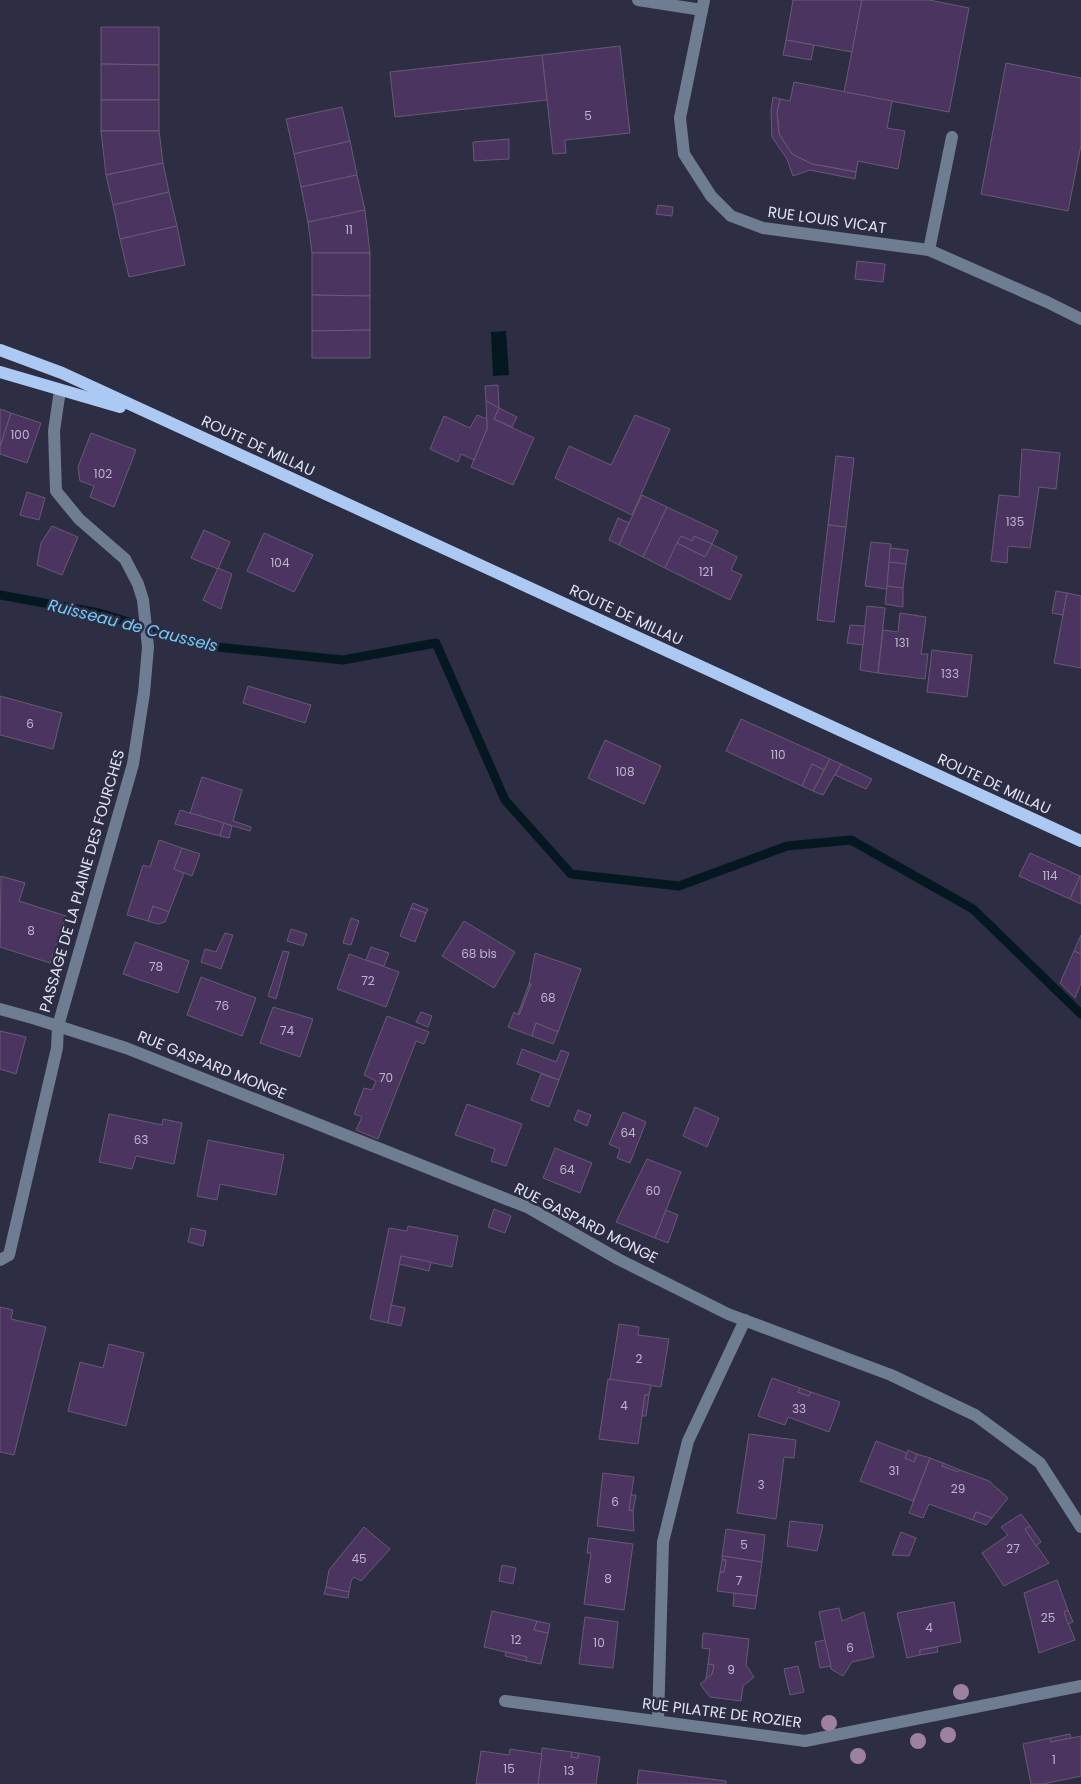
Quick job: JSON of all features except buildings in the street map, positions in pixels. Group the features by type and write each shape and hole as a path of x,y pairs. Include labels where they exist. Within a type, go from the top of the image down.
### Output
{"main road":[{"name":"ROUTE DE MILLAU","path":"0,350 62,373 1081,841"},
{"name":"ROUTE DE MILLAU","path":"0,372 157,418"}],"street":[{"path":"638,0 703,5"},
{"name":"RUE LOUIS VICAT","path":"703,5 680,118 684,154 711,196 731,216 763,228 929,250 1081,319"},
{"path":"929,250 952,138"},
{"name":"PASSAGE DE LA PLAINE DES FOURCHES","path":"0,1260 9,1255 57,1048 58,1026 134,764 148,647 143,600 138,584 124,559 78,519 56,491 54,431 60,390"},
{"name":"RUE GASPARD MONGE","path":"0,1009 126,1048 529,1208 618,1258 728,1314 891,1375 975,1416 1040,1463 1081,1527"},
{"path":"658,1722 663,1542 688,1441 745,1320"},
{"name":"RUE PILATRE DE ROZIER","path":"505,1701 805,1742 1081,1686"}],"water":[{"path":"506,331 509,375 493,376 491,332"}],"waterway":[{"name":"Ruisseau de Caussels","path":"0,595 99,613 207,646 343,660 436,643 505,800 571,874 679,886 787,846 851,840 973,909 1081,1014"}]}
